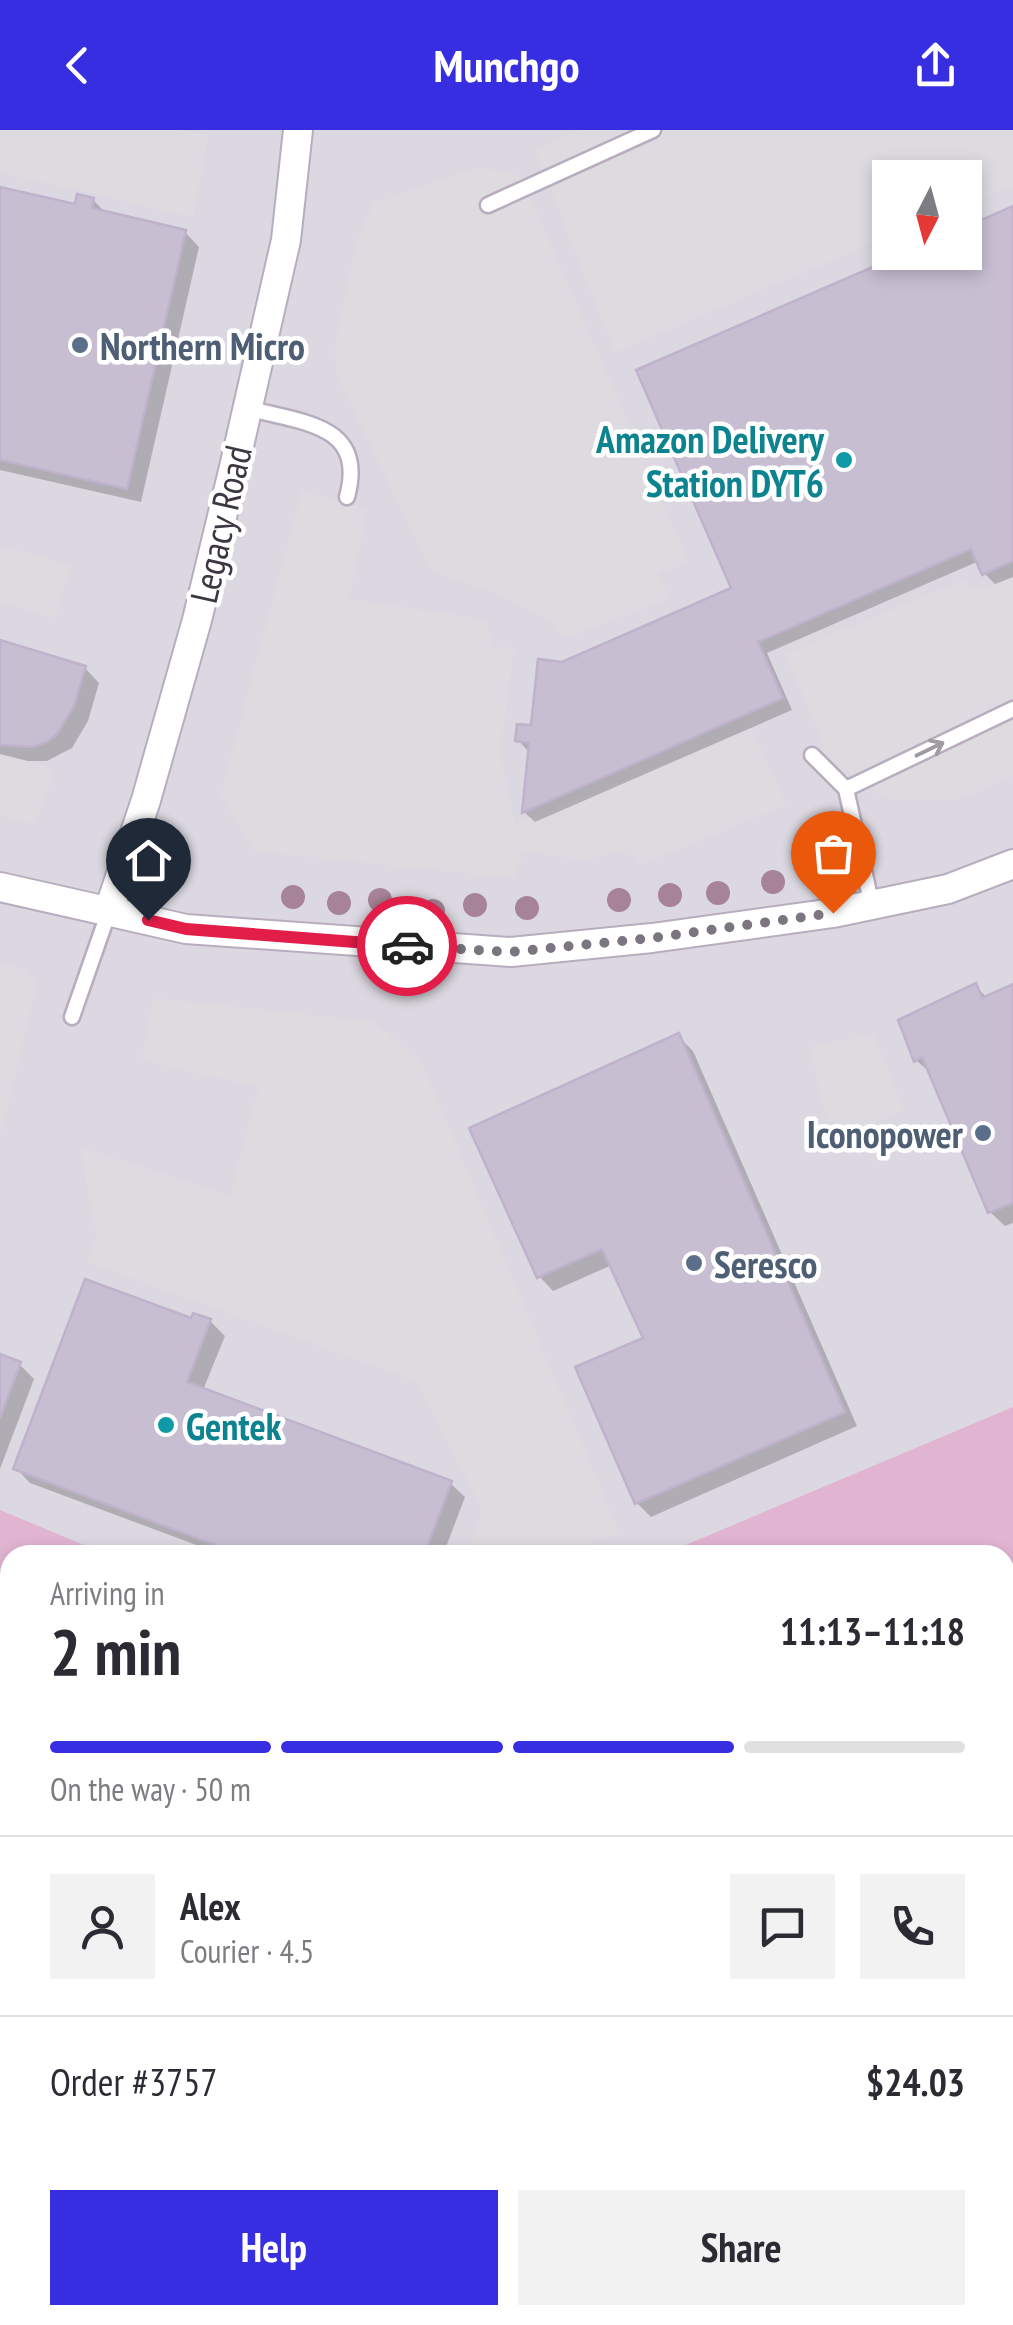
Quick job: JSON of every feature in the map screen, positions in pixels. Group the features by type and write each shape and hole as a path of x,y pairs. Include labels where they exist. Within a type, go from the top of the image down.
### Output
{"street":[{"name":"Legacy Road","path":"109,910 146,800 197,620 286,240 298,130"},
{"path":"0,886 186,929 511,952 652,938 872,906 948,889 1013,864"}],"lane":[{"path":"488,205 653,130"},
{"path":"248,408 303,421 340,438 351,458 353,476 347,497"},
{"path":"846,790 1013,709"},
{"path":"812,756 846,790 872,906"},
{"path":"72,1017 109,910"}],"shaded area":[{"path":"0,130 1013,130 1013,1426 740,1545 42,1545 0,1527"},
{"path":"0,130 180,130 208,136 193,217 0,172"},
{"path":"580,130 1013,130 1013,185 982,198 982,160 872,160 872,244 615,352 536,151"},
{"path":"479,167 521,176 689,564 658,573 669,599 563,639 549,619 500,595 431,570 337,375 335,347 356,244 373,204"},
{"path":"302,491 367,509 349,599 487,620 491,646 514,648 500,751 515,825 751,728 786,805 641,865 631,848 587,859 524,852 514,878 255,851 221,795"},
{"path":"0,545 71,566 55,618 0,601"},
{"path":"1013,579 1013,776 958,800 887,800 829,757 786,654 961,581 982,591"},
{"path":"0,754 55,771 35,824 0,815"},
{"path":"0,964 25,969 37,984 0,1136"},
{"path":"154,998 375,1022 422,1064 619,1532 589,1545 472,1545 482,1508 417,1381 88,1262 97,1238 80,1147 230,1196 259,1087 142,1060"},
{"path":"874,1035 904,1110 836,1141 820,1096 811,1046"},
{"path":"1013,1407 1013,1545 686,1545"},
{"path":"0,1510 84,1545 0,1545"}],"building":[{"name":"Northern Micro","path":"0,187 75,204 77,194 94,198 92,208 186,230 127,489 0,460"},
{"name":"Amazon Delivery Station DYT6","path":"1013,206 1013,561 982,575 971,549 758,642 783,698 522,813 529,743 515,741 517,724 531,725 538,659 562,662 731,588 636,370 872,267 982,270 982,220"},
{"path":"0,640 86,666 74,706 57,734 47,742 32,747 0,745"},
{"name":"Iconopower","path":"976,983 982,998 1013,984 1013,1203 988,1213 922,1057 914,1062 898,1020"},
{"name":"Seresco","path":"679,1033 845,1412 635,1504 575,1367 643,1338 602,1249 537,1278 469,1128"},
{"name":"Gentek","path":"85,1279 191,1318 193,1313 211,1319 187,1382 452,1481 428,1545 215,1545 13,1469"},
{"path":"0,1354 21,1362 0,1418"}],"way so far":[{"path":"407,946 511,952 652,938 833,913"}],"place":[{"name":"Northern Micro","path":"80,345"},
{"name":"Amazon Delivery Station DYT6","path":"844,460"},
{"name":"Iconopower","path":"983,1133"},
{"name":"Seresco","path":"694,1263"},
{"name":"Gentek","path":"166,1425"}],"route":[{"path":"148,920 186,929 407,946"}]}
